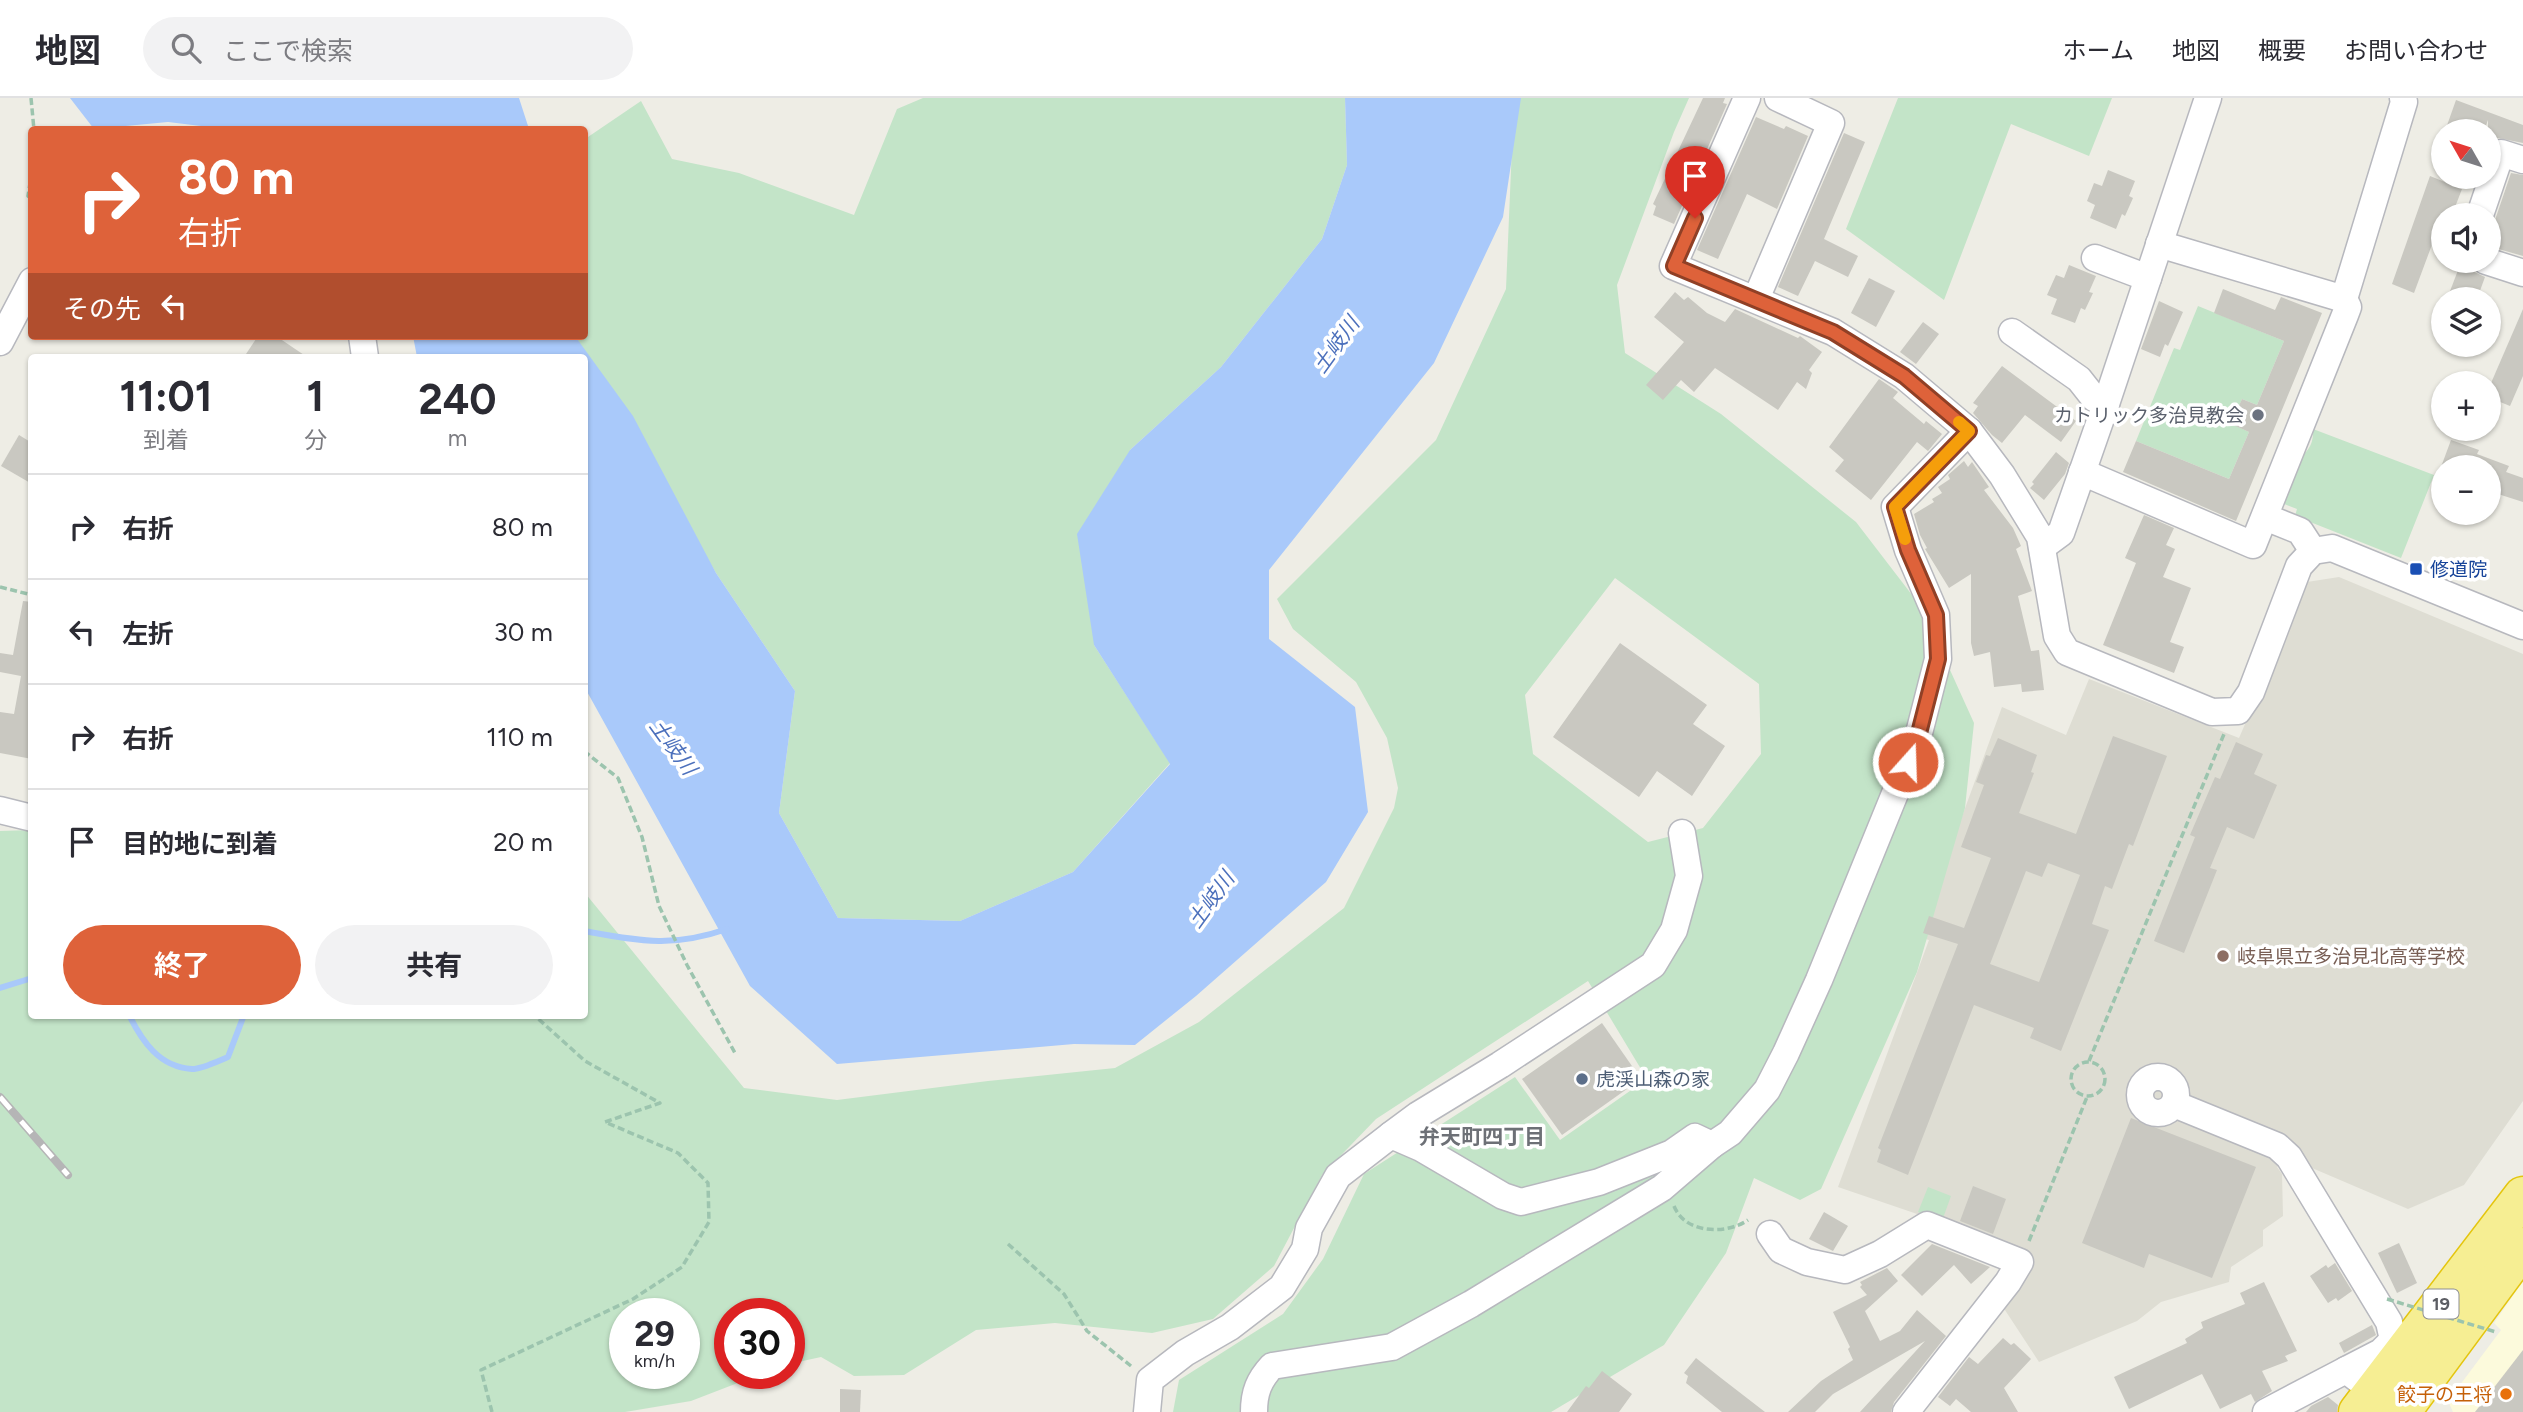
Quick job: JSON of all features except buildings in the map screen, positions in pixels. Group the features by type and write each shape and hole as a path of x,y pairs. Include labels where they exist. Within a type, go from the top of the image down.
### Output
{"highway":[{"name":"19","path":"2374,1399 2523,1196"},
{"name":"19","path":"2374,1399 2523,1247"}],"street":[{"path":"1747,98 1674,266 1833,332 1904,376 1969,431 2008,485 2040,537 2057,636 2067,652 2212,712 2238,711 2251,692 2299,566 2313,551 2332,548 2523,626"},
{"path":"1756,299 1831,123 1778,98"},
{"path":"2042,547 2061,533 2208,98"},
{"path":"2082,472 2253,545 2348,307 2344,299 2403,98"},
{"path":"2484,203 2501,153 2523,160"},
{"path":"2159,244 2344,299"},
{"path":"2095,258 2148,278"},
{"path":"2501,266 2523,273"},
{"path":"0,342 28,289"},
{"path":"2012,332 2079,379 2094,398 2106,404"},
{"path":"1254,1412 1254,1399 1260,1379 1272,1366 1392,1347 1471,1304 1662,1188 1730,1133 1767,1090 1819,980 1918,737 1938,659 1936,615 1908,550 1895,507 1969,431"},
{"path":"2265,517 2300,531 2313,551"},
{"path":"0,810 28,817"},
{"path":"1147,1412 1150,1380 1282,1287 1305,1249 1309,1228 1338,1176 1418,1115 1653,965 1674,930 1689,876 1682,833"},
{"path":"2174,1104 2277,1146 2289,1157 2389,1322 2393,1340 2381,1352 2374,1399 2266,1412"},
{"path":"1391,1135 1451,1165 1503,1196 1521,1202 1600,1182 1672,1153 1695,1137 1712,1145"},
{"path":"1770,1234 1781,1250 1807,1262 1845,1270 1880,1254 1927,1225 2020,1262 2008,1282 1906,1412"}],"path":[{"path":"31,98 34,126"},
{"path":"0,587 28,594"},
{"path":"2089,1061 2225,733 2226,711"},
{"path":"588,754 618,778 642,837 659,905 687,965 735,1052"},
{"path":"492,1412 481,1370 634,1299 682,1266 709,1222 708,1183 678,1153 606,1122 660,1103 585,1062 538,1019"},
{"path":"2020,1262 2087,1097 2101,1091 2106,1080 2099,1065 2089,1061 2078,1065 2071,1080 2075,1090 2087,1097"},
{"path":"1670,1181 1669,1194 1676,1213 1691,1226 1726,1230 1748,1220"},
{"path":"1009,1244 1064,1294 1087,1331 1150,1380"},
{"path":"2387,1298 2496,1332"}],"shaded area":[{"name":"岐阜県立多治見北高等学校","path":"2339,577 2523,654 2523,1101 2464,1185 2408,1209 2312,1168 2300,1149 2277,1167 2282,1174 2283,1216 2263,1230 2263,1246 2231,1267 2229,1282 2161,1302 2137,1321 2039,1362 2001,1304 2026,1261 1923,1216 1838,1187 1929,940 1918,937 2002,707 2066,735 2089,679 2239,738 2307,582"},
{"path":"2523,1281 2523,1412 2453,1412 2448,1401 2501,1330 2494,1323"}],"green space":[{"path":"923,98 1345,98 1347,165 1322,239 1221,367 1130,450 1094,645 1170,763 1073,872 960,921 838,918 779,813 795,691 716,573 577,340 588,340 588,137 641,101 672,159 739,173 854,215 897,109"},
{"path":"1514,98 1689,98 1617,285 1625,353 1721,414 1856,522 1922,608 1974,723 1965,808 1917,972 1821,1189 1800,1200 1754,1178 1726,1253 1664,1345 1551,1412 1173,1412 1179,1380 1283,1314 1323,1259 1364,1174 1515,1077 1560,1140 1647,1079 1588,981 1376,1119 1322,1175 1274,1266 1213,1319 1152,1333 1055,1323 976,1330 904,1375 854,1376 821,1357 805,1360 805,1298 714,1298 714,1389 722,1389 691,1401 625,1412 0,1412 0,831 28,830 28,1019 588,1019 588,897 744,1088 837,1100 1115,1068 1199,1022 1344,908 1394,808 1398,788 1387,738 1356,682 1293,629 1277,599 1436,440 1506,289","holes":["1615,578 1759,684 1761,754 1703,828 1648,842 1533,754 1525,695"]},
{"path":"1898,98 2112,98 2089,156 2011,124 1944,300 1846,229"},
{"path":"2198,306 2284,341 2257,405 2242,399 2232,424 2249,432 2229,479 2136,441 2174,348 2180,350"},
{"path":"2313,429 2431,474 2431,483 2401,558 2295,516 2297,509 2279,502 2286,480 2312,443"},
{"path":"1928,1187 1951,1196 1942,1221 1918,1212"}],"water":[{"path":"70,98 519,98 528,126 201,126 168,122 92,126"},
{"name":"土岐川","path":"1345,98 1521,98 1503,217 1434,363 1269,570 1269,639 1355,707 1368,812 1326,882 1196,996 1135,1045 1074,1044 837,1064 750,986 588,693 588,354 416,354 414,340 578,340 633,416 716,573 795,691 779,813 838,918 960,921 1073,872 1170,764 1094,645 1077,534 1130,450 1221,367 1322,239 1347,165"}],"waterway":[{"path":"588,932 622,938 672,941 727,929"},
{"path":"0,988 28,979"},
{"path":"131,1019 146,1043 161,1058 180,1067 192,1069 228,1057 242,1019"}],"railway":[{"path":"0,1097 68,1175"}],"slow traffic":[{"path":"1905,539 1895,507 1969,431 1959,422"}],"place":[{"name":"カトリック多治見教会","path":"2258,415"},
{"name":"修道院","path":"2416,569"},
{"name":"岐阜県立多治見北高等学校","path":"2223,956"},
{"name":"虎渓山森の家","path":"1582,1079"},
{"name":"餃子の王将","path":"2506,1394"}],"district":[{"name":"弁天町四丁目","path":"1482,1137"}],"route":[{"path":"1695,218 1674,266 1833,332 1904,376 1969,431 1895,507 1908,550 1936,615 1938,659 1918,737 1908,762"}]}
